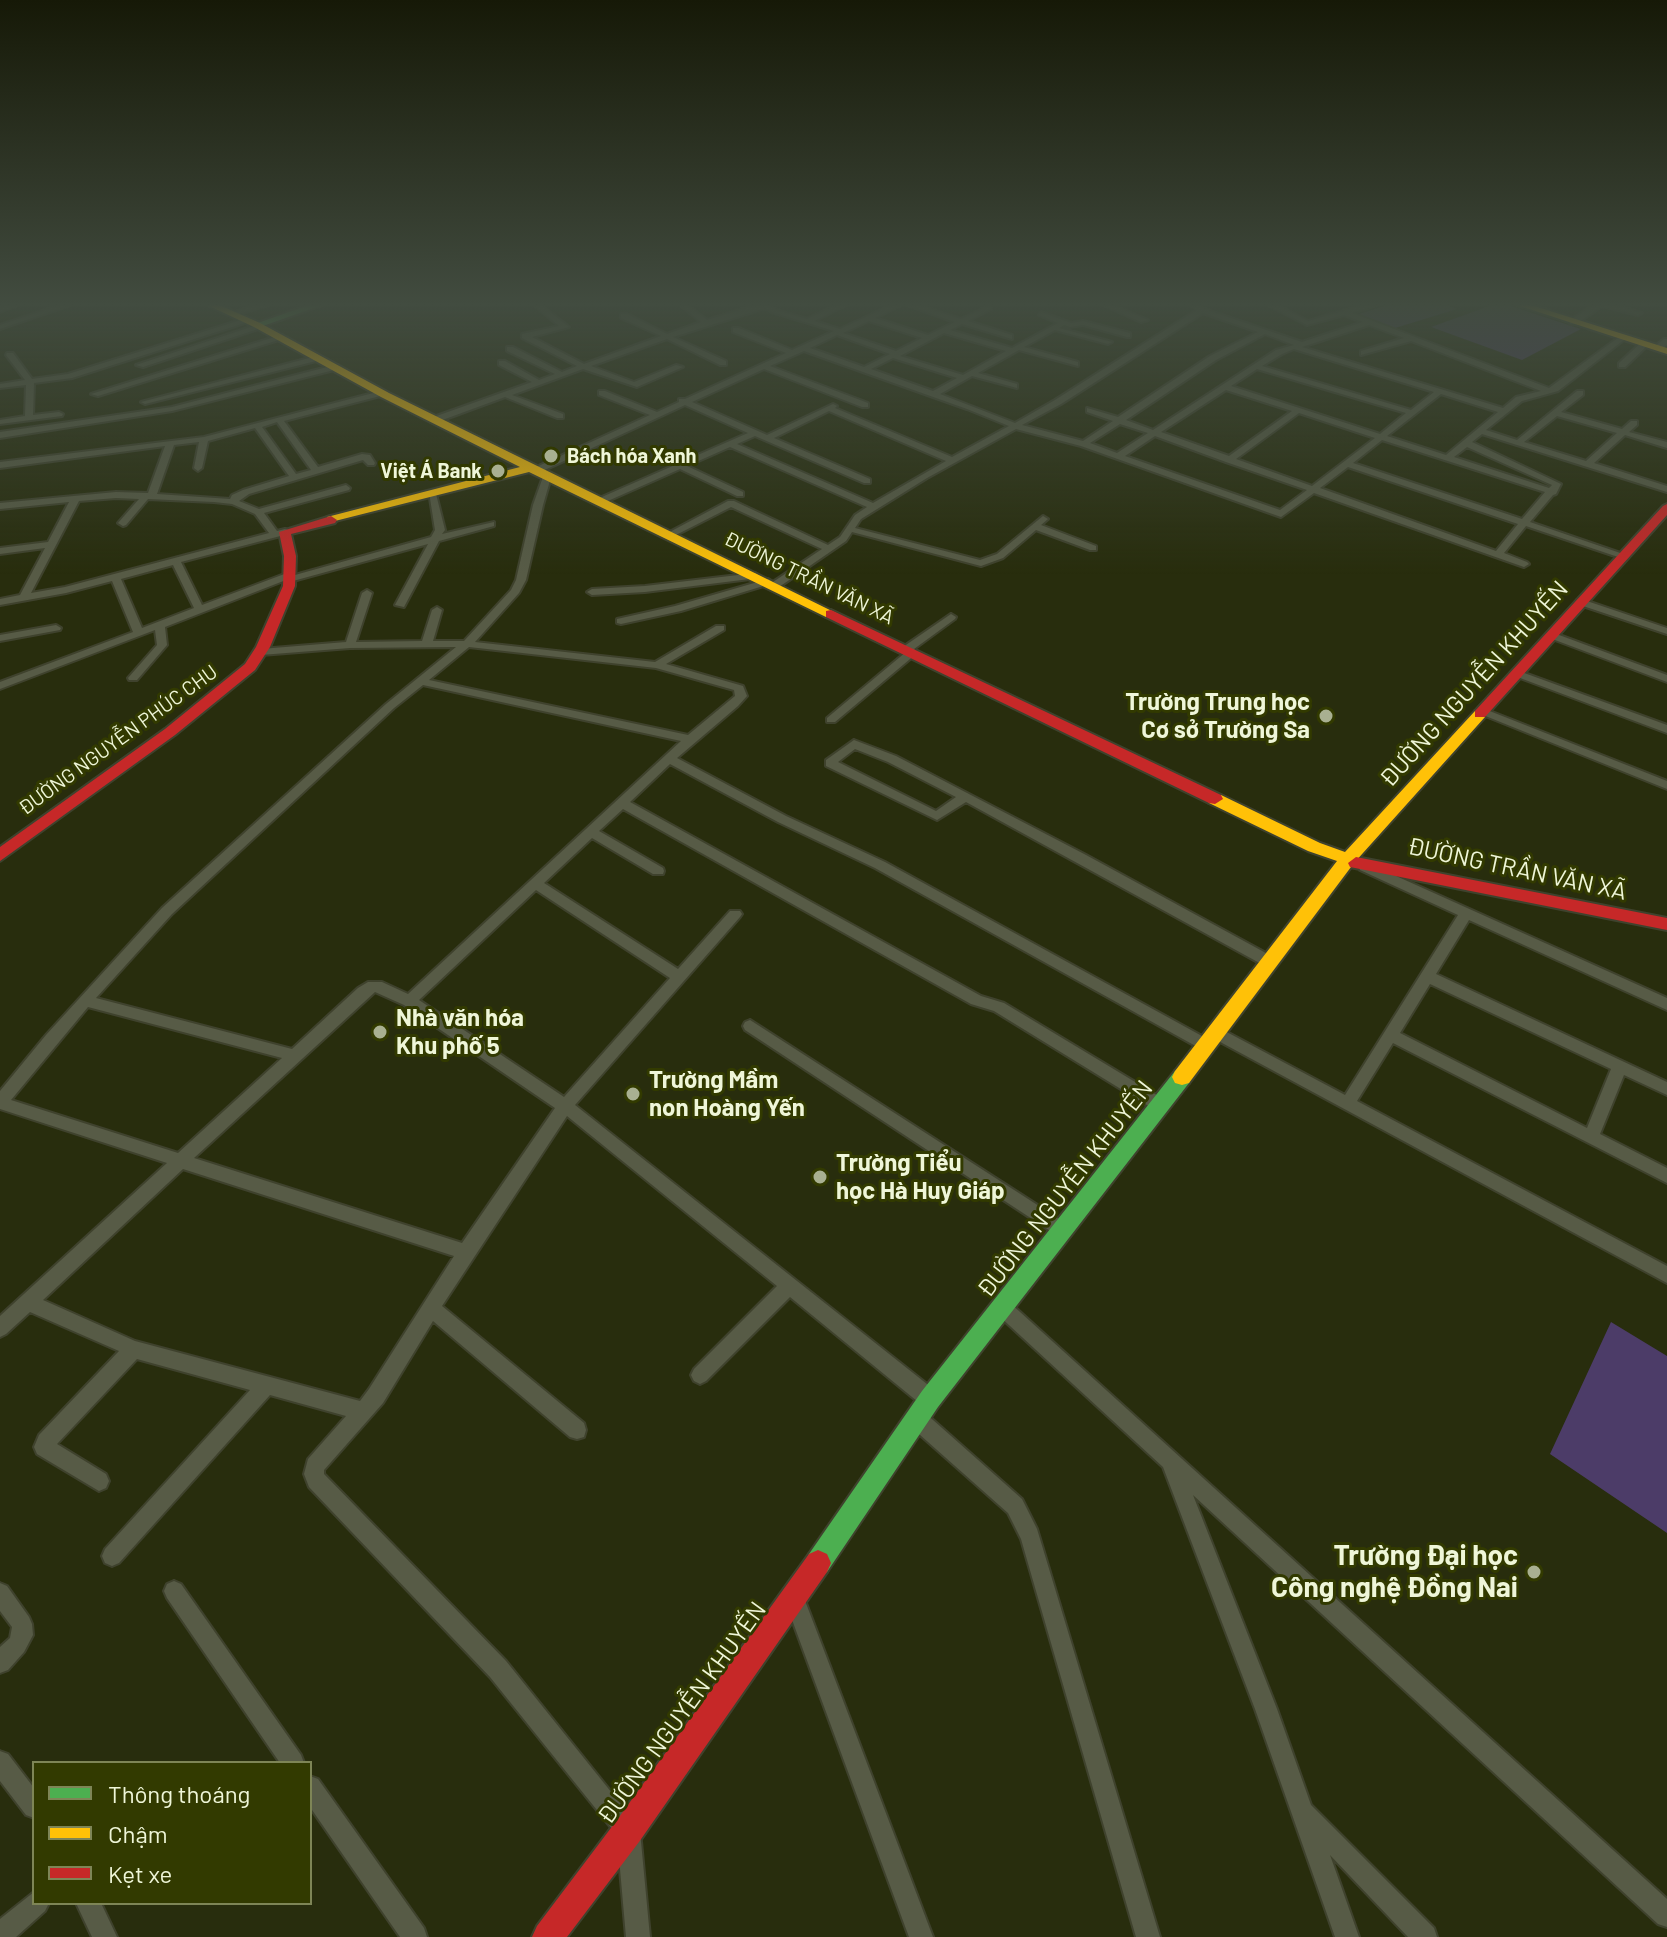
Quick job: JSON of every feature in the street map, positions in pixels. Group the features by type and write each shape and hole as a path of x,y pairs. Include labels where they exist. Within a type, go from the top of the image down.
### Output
{"street":[{"path":"29,418 30,394"},
{"path":"145,402 175,394"},
{"path":"0,435 154,413 227,394"},
{"path":"0,465 204,439 376,394"},
{"name":"ĐƯỜNG TRẦN VĂN XÃ","path":"384,394 598,502 1309,845 1352,861 1667,924"},
{"path":"605,394 656,415"},
{"path":"0,602 115,577 432,494 537,472 697,394"},
{"path":"838,394 865,405"},
{"path":"935,394 1016,426 1084,444 1281,514 1436,394"},
{"path":"621,621 677,609 766,581 829,549 843,539 852,522 874,507 1070,394"},
{"path":"1084,444 1159,394"},
{"path":"1117,457 1214,394"},
{"path":"1249,394 1553,492"},
{"path":"1351,394 1411,412"},
{"path":"1447,394 1503,411"},
{"path":"1448,458 1519,399 1536,394"},
{"path":"1518,443 1578,394"},
{"path":"434,420 506,395 560,416"},
{"path":"767,438 848,398"},
{"path":"682,401 867,481"},
{"path":"828,408 954,461"},
{"path":"1090,410 1524,564"},
{"path":"1229,460 1299,410"},
{"path":"1556,413 1667,445"},
{"path":"0,422 59,414"},
{"path":"279,419 316,470"},
{"path":"1588,464 1634,423"},
{"path":"257,426 294,477"},
{"path":"1480,431 1667,489"},
{"path":"598,502 754,433"},
{"path":"198,468 204,439"},
{"path":"1466,443 1557,484 1498,554"},
{"path":"730,444 874,507"},
{"path":"123,523 150,495 170,445"},
{"path":"234,502 239,495 316,470 362,457 367,457 371,463"},
{"path":"1348,461 1627,554"},
{"path":"681,466 740,494"},
{"path":"466,1252 0,1102 85,1001 167,911 420,681 467,644 515,591 521,580 538,505 537,472"},
{"path":"258,512 346,488"},
{"path":"400,605 438,537 440,523 432,494"},
{"path":"0,506 76,498 150,495 234,502 258,512 280,533"},
{"path":"24,598 76,498"},
{"path":"669,535 731,503 829,549"},
{"name":"ĐƯỜNG NGUYỄN KHUYẾN","path":"548,1937 628,1831 794,1598 930,1399 1064,1231 1270,962 1352,861 1482,711 1667,508"},
{"path":"850,529 994,568 1000,556 1038,522 1093,548"},
{"path":"0,686 290,577 491,524"},
{"name":"ĐƯỜNG NGUYỄN PHÚC CHU","path":"0,855 183,723 243,675 261,652 290,577 290,556 280,533"},
{"path":"0,551 50,545"},
{"path":"176,561 199,609"},
{"path":"115,577 138,632"},
{"path":"592,592 766,581"},
{"path":"350,645 367,593"},
{"path":"1581,602 1667,631"},
{"path":"427,643 437,610"},
{"path":"831,720 951,617"},
{"path":"133,678 162,645 159,624"},
{"path":"0,638 56,628"},
{"path":"657,665 720,628"},
{"path":"1551,635 1667,679"},
{"path":"261,652 350,645 467,644 657,665 739,688 741,696 734,704 690,739 624,804 409,1001"},
{"path":"1516,673 1667,729"},
{"path":"420,681 690,739"},
{"path":"1482,711 1667,785"},
{"path":"965,797 942,815 935,816 830,763 854,744 892,759 965,797 1270,962"},
{"path":"670,759 1211,1039 1347,1105 1667,1275"},
{"path":"624,804 967,995 999,1007 1160,1105"},
{"path":"592,832 658,871"},
{"path":"1352,861 1667,1004"},
{"path":"536,884 677,976"},
{"path":"638,1937 628,1831 498,1669 316,1480 315,1466 363,1411 394,1369 466,1252 565,1106 735,914"},
{"path":"1347,1105 1466,914"},
{"path":"1427,976 1667,1089"},
{"path":"4,1318 30,1303 294,1055 373,986 382,987 409,1001 565,1106 930,1399"},
{"path":"85,1001 294,1055"},
{"path":"750,1026 1064,1231"},
{"path":"1390,1035 1667,1176"},
{"path":"1591,1137 1620,1066"},
{"path":"700,1375 789,1286"},
{"path":"30,1303 134,1349 363,1411"},
{"path":"431,1308 577,1430"},
{"path":"1003,1308 1667,1915"},
{"path":"99,1481 44,1447 134,1349"},
{"path":"112,1556 267,1385"},
{"path":"917,1419 1015,1506 1030,1536 1148,1937"},
{"path":"1171,1462 1347,1937"},
{"path":"174,1591 292,1761"},
{"path":"0,1593 22,1624 17,1645 0,1662"},
{"path":"794,1598 921,1937"},
{"path":"0,1762 32,1804"},
{"path":"312,1790 415,1937"},
{"path":"1302,1810 1425,1937"},
{"path":"0,1935 35,1905"},
{"path":"89,1905 105,1937"}],"shaded area":[{"path":"1611,1322 1667,1356 1667,1533 1550,1454"}],"traffic: fast":[{"path":"818,1563 930,1399 1182,1077"}],"traffic: slow":[{"path":"384,394 831,614"},
{"path":"331,520 530,468"},
{"path":"1182,1077 1348,859 1480,714"},
{"path":"1215,799 1314,847 1348,859"}],"traffic: jam":[{"path":"1480,714 1667,508"},
{"path":"0,855 170,732 250,667 263,647 289,586 290,556 285,532 331,520"},
{"path":"831,614 1215,799"},
{"path":"1356,863 1667,924"},
{"path":"548,1937 628,1831 818,1563"}],"place":[{"name":"Bách hóa Xanh","path":"551,456"},
{"name":"Việt Á Bank","path":"498,471"},
{"name":"Trường Trung học Cơ sở Trường Sa","path":"1326,716"},
{"name":"Nhà văn hóa Khu phố 5","path":"380,1032"},
{"name":"Trường Mầm non Hoàng Yến","path":"633,1094"},
{"name":"Trường Tiểu học Hà Huy Giáp","path":"820,1177"},
{"name":"Trường Đại học Công nghệ Đồng Nai","path":"1534,1572"}]}
